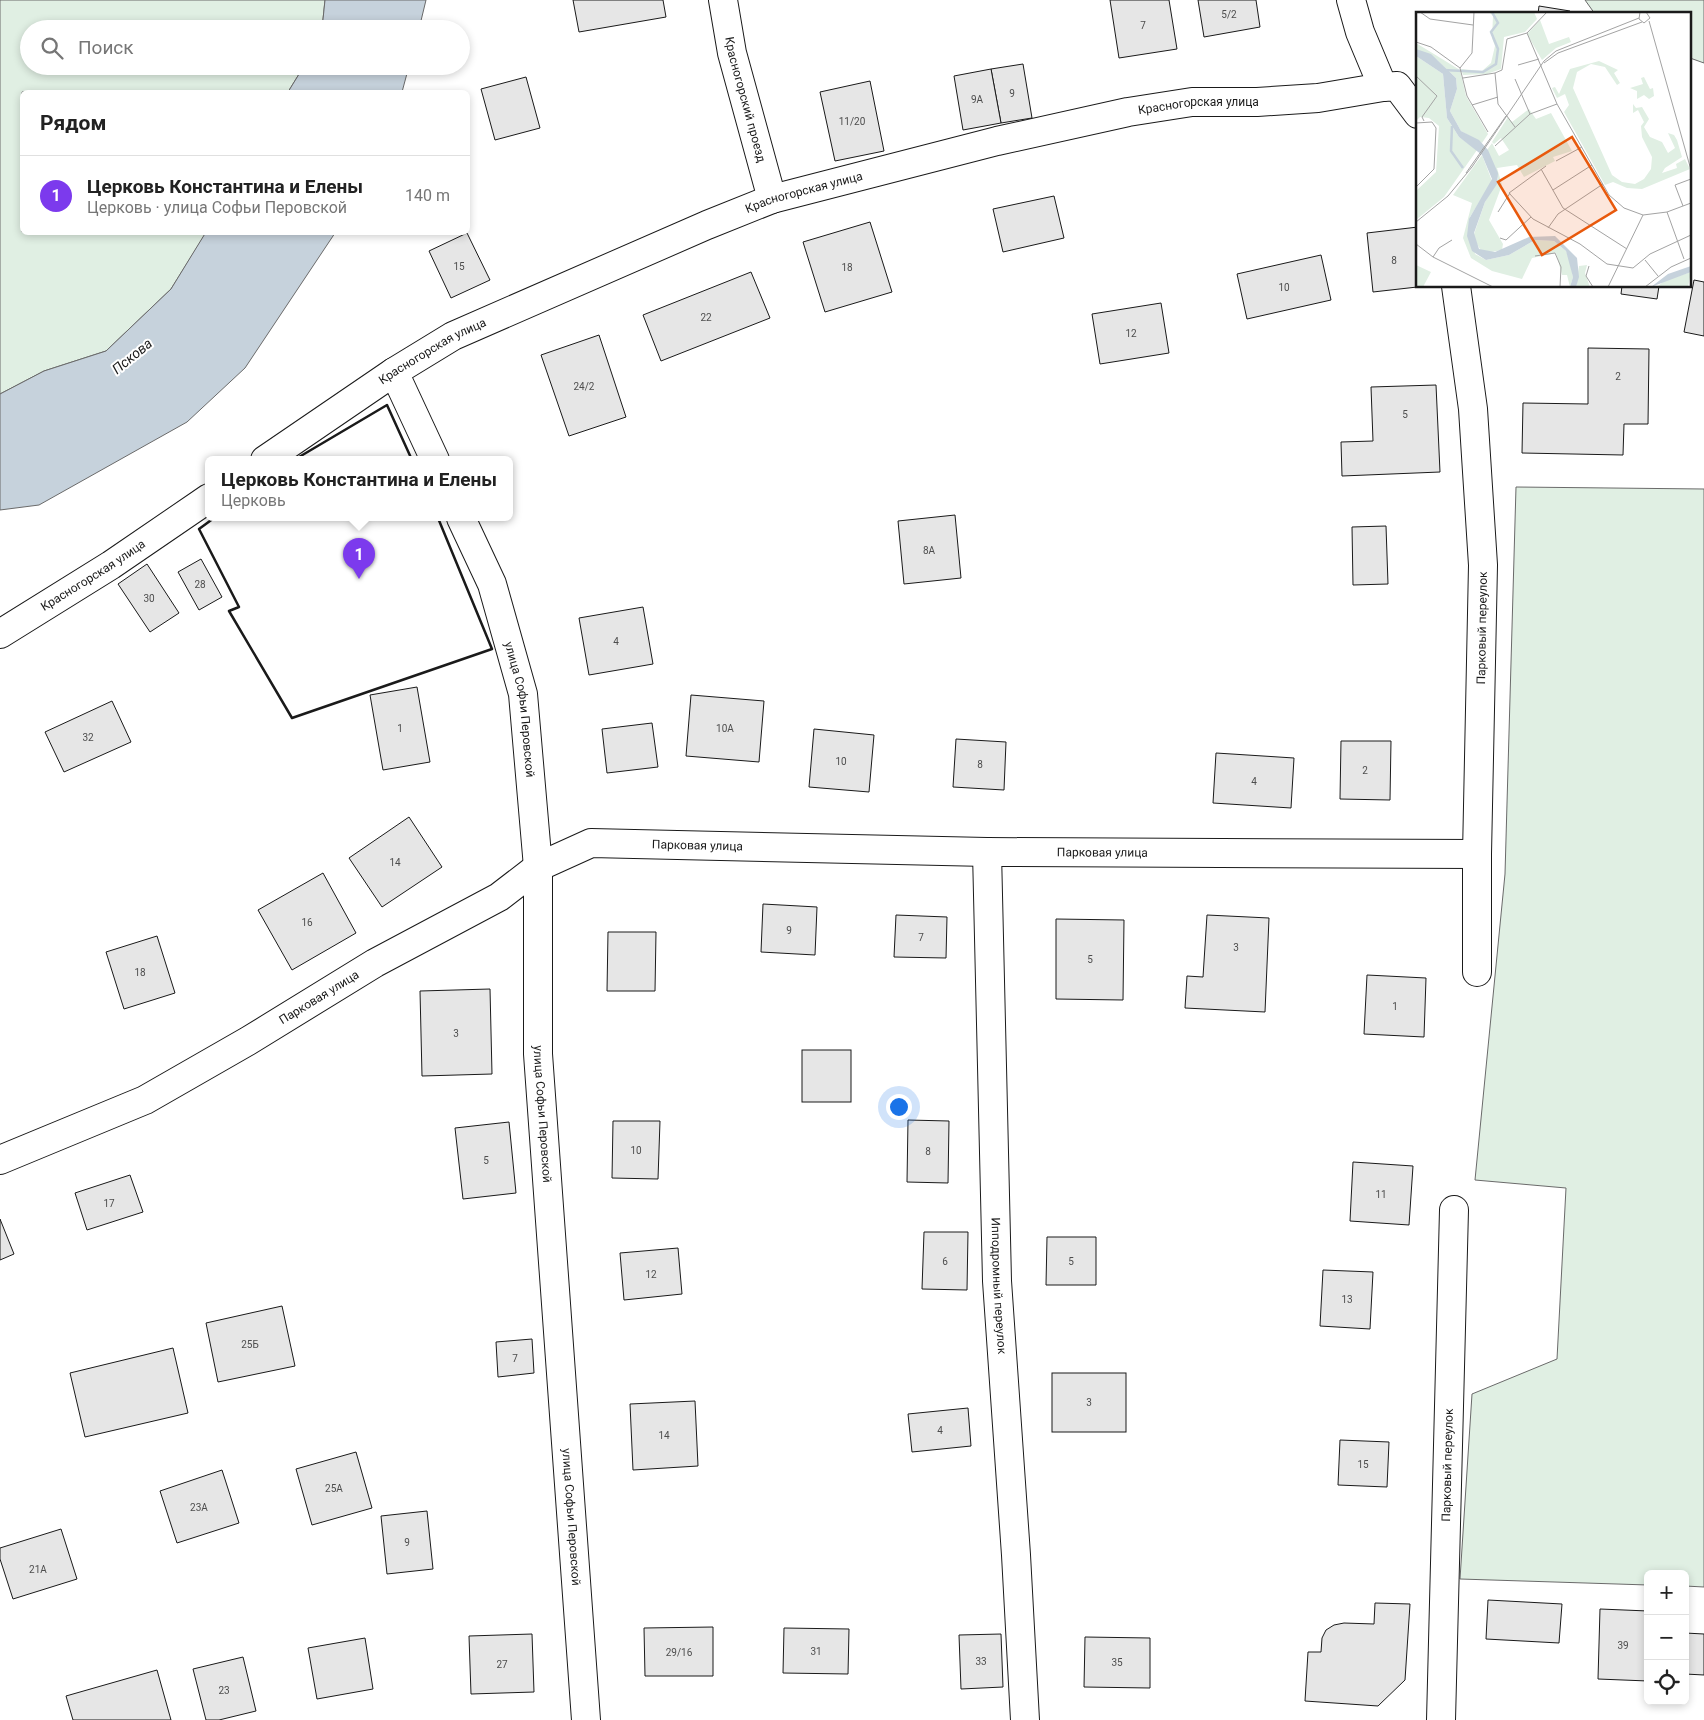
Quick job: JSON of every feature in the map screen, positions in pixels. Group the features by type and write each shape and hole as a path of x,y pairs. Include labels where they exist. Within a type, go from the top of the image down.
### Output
{"street":[{"name":"Красногорский проезд","path":"723,0 732,53 772,199"},
{"path":"1351,0 1360,32 1390,86 1416,112"},
{"name":"Красногорская улица","path":"271,456 394,372 453,336 690,232 772,199 997,141 1128,112 1192,102 1257,102 1318,98 1390,86"},
{"name":"Парковый переулок","path":"1456,288 1473,409 1483,564 1477,854 1477,972"},
{"path":"394,372 433,456"},
{"name":"Красногорская улица","path":"0,634 111,565 205,501"},
{"name":"улица Софьи Перовской","path":"462,521 492,584 523,694 538,868 538,1054 586,1720"},
{"name":"Парковая улица","path":"0,1160 145,1100 248,1041 375,963 499,896 538,868 591,843 987,852 1477,854"},
{"name":"Ипподромный переулок","path":"987,852 996,1281 1025,1720"},
{"name":"Парковый переулок","path":"1441,1720 1454,1210"}],"green space":[{"path":"0,0 325,0 323,20 20,20 20,75 298,75 289,90 20,90 20,235 205,235 171,289 106,351 44,371 0,394"},
{"path":"1585,0 1704,0 1704,63 1692,59 1692,12 1594,12"},
{"path":"1516,487 1704,489 1704,1587 1689,1586 1689,1570 1644,1570 1644,1585 1460,1579 1472,1394 1557,1359 1566,1188 1475,1180 1505,874"}],"water":[{"path":"325,0 426,0 421,20 323,20"},
{"path":"298,75 407,75 403,90 289,90"},
{"name":"Пскова","path":"204,235 334,235 245,368 187,422 39,505 0,510 0,394 44,371 106,351 171,289"}],"building":[{"path":"573,0 663,0 666,17 579,32"},
{"path":"1110,0 1169,0 1177,49 1119,58"},
{"path":"1198,0 1256,0 1260,27 1204,37"},
{"path":"1539,6 1570,11 1570,12 1538,12"},
{"path":"1023,64 1032,118 1001,123 991,69"},
{"path":"991,69 1001,123 963,130 954,76"},
{"path":"526,77 540,128 495,140 481,89"},
{"path":"870,81 884,151 835,161 820,92"},
{"path":"1054,196 1064,238 1003,252 993,209"},
{"path":"870,222 892,292 825,312 803,242"},
{"path":"1416,227 1416,287 1373,292 1367,233"},
{"path":"463,235 468,235 490,280 451,298 429,251"},
{"path":"1321,255 1331,300 1247,319 1237,274"},
{"path":"751,272 770,318 661,361 643,315"},
{"path":"1694,280 1704,282 1704,336 1684,332"},
{"path":"1622,288 1659,288 1657,299 1621,294"},
{"path":"1161,303 1169,353 1100,364 1092,314"},
{"path":"599,335 626,417 569,436 541,355"},
{"path":"1588,348 1649,349 1648,424 1624,424 1623,455 1522,453 1523,403 1588,404"},
{"path":"1436,385 1440,472 1342,476 1341,442 1373,441 1371,387"},
{"path":"955,515 961,578 904,584 898,521"},
{"path":"1386,526 1388,584 1353,585 1352,527"},
{"path":"201,559 222,597 199,610 178,572"},
{"path":"147,564 179,613 150,632 118,584"},
{"path":"643,607 653,664 589,675 579,618"},
{"path":"417,687 430,762 383,770 370,695"},
{"path":"691,695 764,701 759,762 686,756"},
{"path":"112,701 131,742 64,772 45,732"},
{"path":"652,723 658,767 607,773 602,729"},
{"path":"814,729 874,735 869,792 809,787"},
{"path":"956,739 1006,742 1004,790 953,787"},
{"path":"1341,741 1391,741 1390,800 1340,799"},
{"path":"1216,753 1294,758 1291,808 1213,803"},
{"path":"409,817 442,867 382,907 349,858"},
{"path":"323,873 356,933 292,970 258,910"},
{"path":"763,904 817,907 815,955 761,952"},
{"path":"896,915 947,917 946,958 894,957"},
{"path":"1207,915 1269,918 1265,1012 1185,1008 1187,976 1203,977"},
{"path":"1056,919 1124,920 1123,1000 1056,999"},
{"path":"608,932 656,932 655,991 607,991"},
{"path":"157,936 175,993 124,1009 106,952"},
{"path":"1367,975 1426,978 1424,1037 1364,1034"},
{"path":"490,989 492,1074 422,1076 420,991"},
{"path":"802,1050 851,1050 851,1102 802,1102"},
{"path":"908,1120 949,1121 948,1183 907,1182"},
{"path":"613,1121 660,1121 658,1179 612,1178"},
{"path":"509,1122 516,1193 463,1199 455,1128"},
{"path":"1353,1162 1413,1166 1409,1225 1350,1221"},
{"path":"130,1175 143,1212 87,1230 75,1193"},
{"path":"0,1219 14,1254 0,1260"},
{"path":"924,1232 968,1232 967,1290 922,1289"},
{"path":"1047,1237 1096,1237 1096,1285 1046,1285"},
{"path":"678,1248 682,1294 624,1300 620,1253"},
{"path":"1323,1270 1373,1272 1370,1329 1320,1326"},
{"path":"282,1306 295,1366 218,1382 206,1323"},
{"path":"532,1339 534,1373 498,1377 496,1342"},
{"path":"173,1348 188,1413 85,1437 70,1373"},
{"path":"1052,1373 1126,1373 1126,1432 1052,1432"},
{"path":"695,1401 698,1466 633,1470 630,1404"},
{"path":"968,1408 971,1446 912,1452 908,1414"},
{"path":"1340,1440 1389,1442 1387,1487 1338,1485"},
{"path":"356,1452 372,1508 312,1525 296,1469"},
{"path":"222,1470 239,1523 177,1543 160,1491"},
{"path":"427,1511 433,1569 387,1574 381,1516"},
{"path":"61,1529 77,1579 13,1599 0,1559 0,1548"},
{"path":"1488,1600 1562,1604 1559,1643 1486,1639"},
{"path":"1375,1603 1410,1604 1405,1680 1378,1706 1305,1701 1308,1652 1321,1652 1322,1638 1326,1630 1334,1625 1344,1623 1374,1624"},
{"path":"1600,1609 1644,1611 1644,1681 1598,1679"},
{"path":"713,1627 713,1676 645,1676 644,1628"},
{"path":"784,1628 849,1629 848,1674 783,1673"},
{"path":"1689,1633 1704,1634 1704,1675 1689,1674"},
{"path":"532,1634 534,1692 471,1694 469,1636"},
{"path":"1001,1634 1003,1687 961,1689 959,1635"},
{"path":"1085,1637 1150,1638 1150,1688 1084,1687"},
{"path":"365,1638 373,1689 317,1699 308,1648"},
{"path":"243,1657 256,1711 219,1720 206,1720 193,1669"},
{"path":"157,1670 171,1720 73,1720 66,1696"}],"wall":[{"path":"301,456 387,405 410,456"},
{"path":"210,521 199,529 239,607 229,611 292,718 492,649 439,521"}],"place":[{"name":"Церковь Константина и Елены","path":"359,579"}]}
